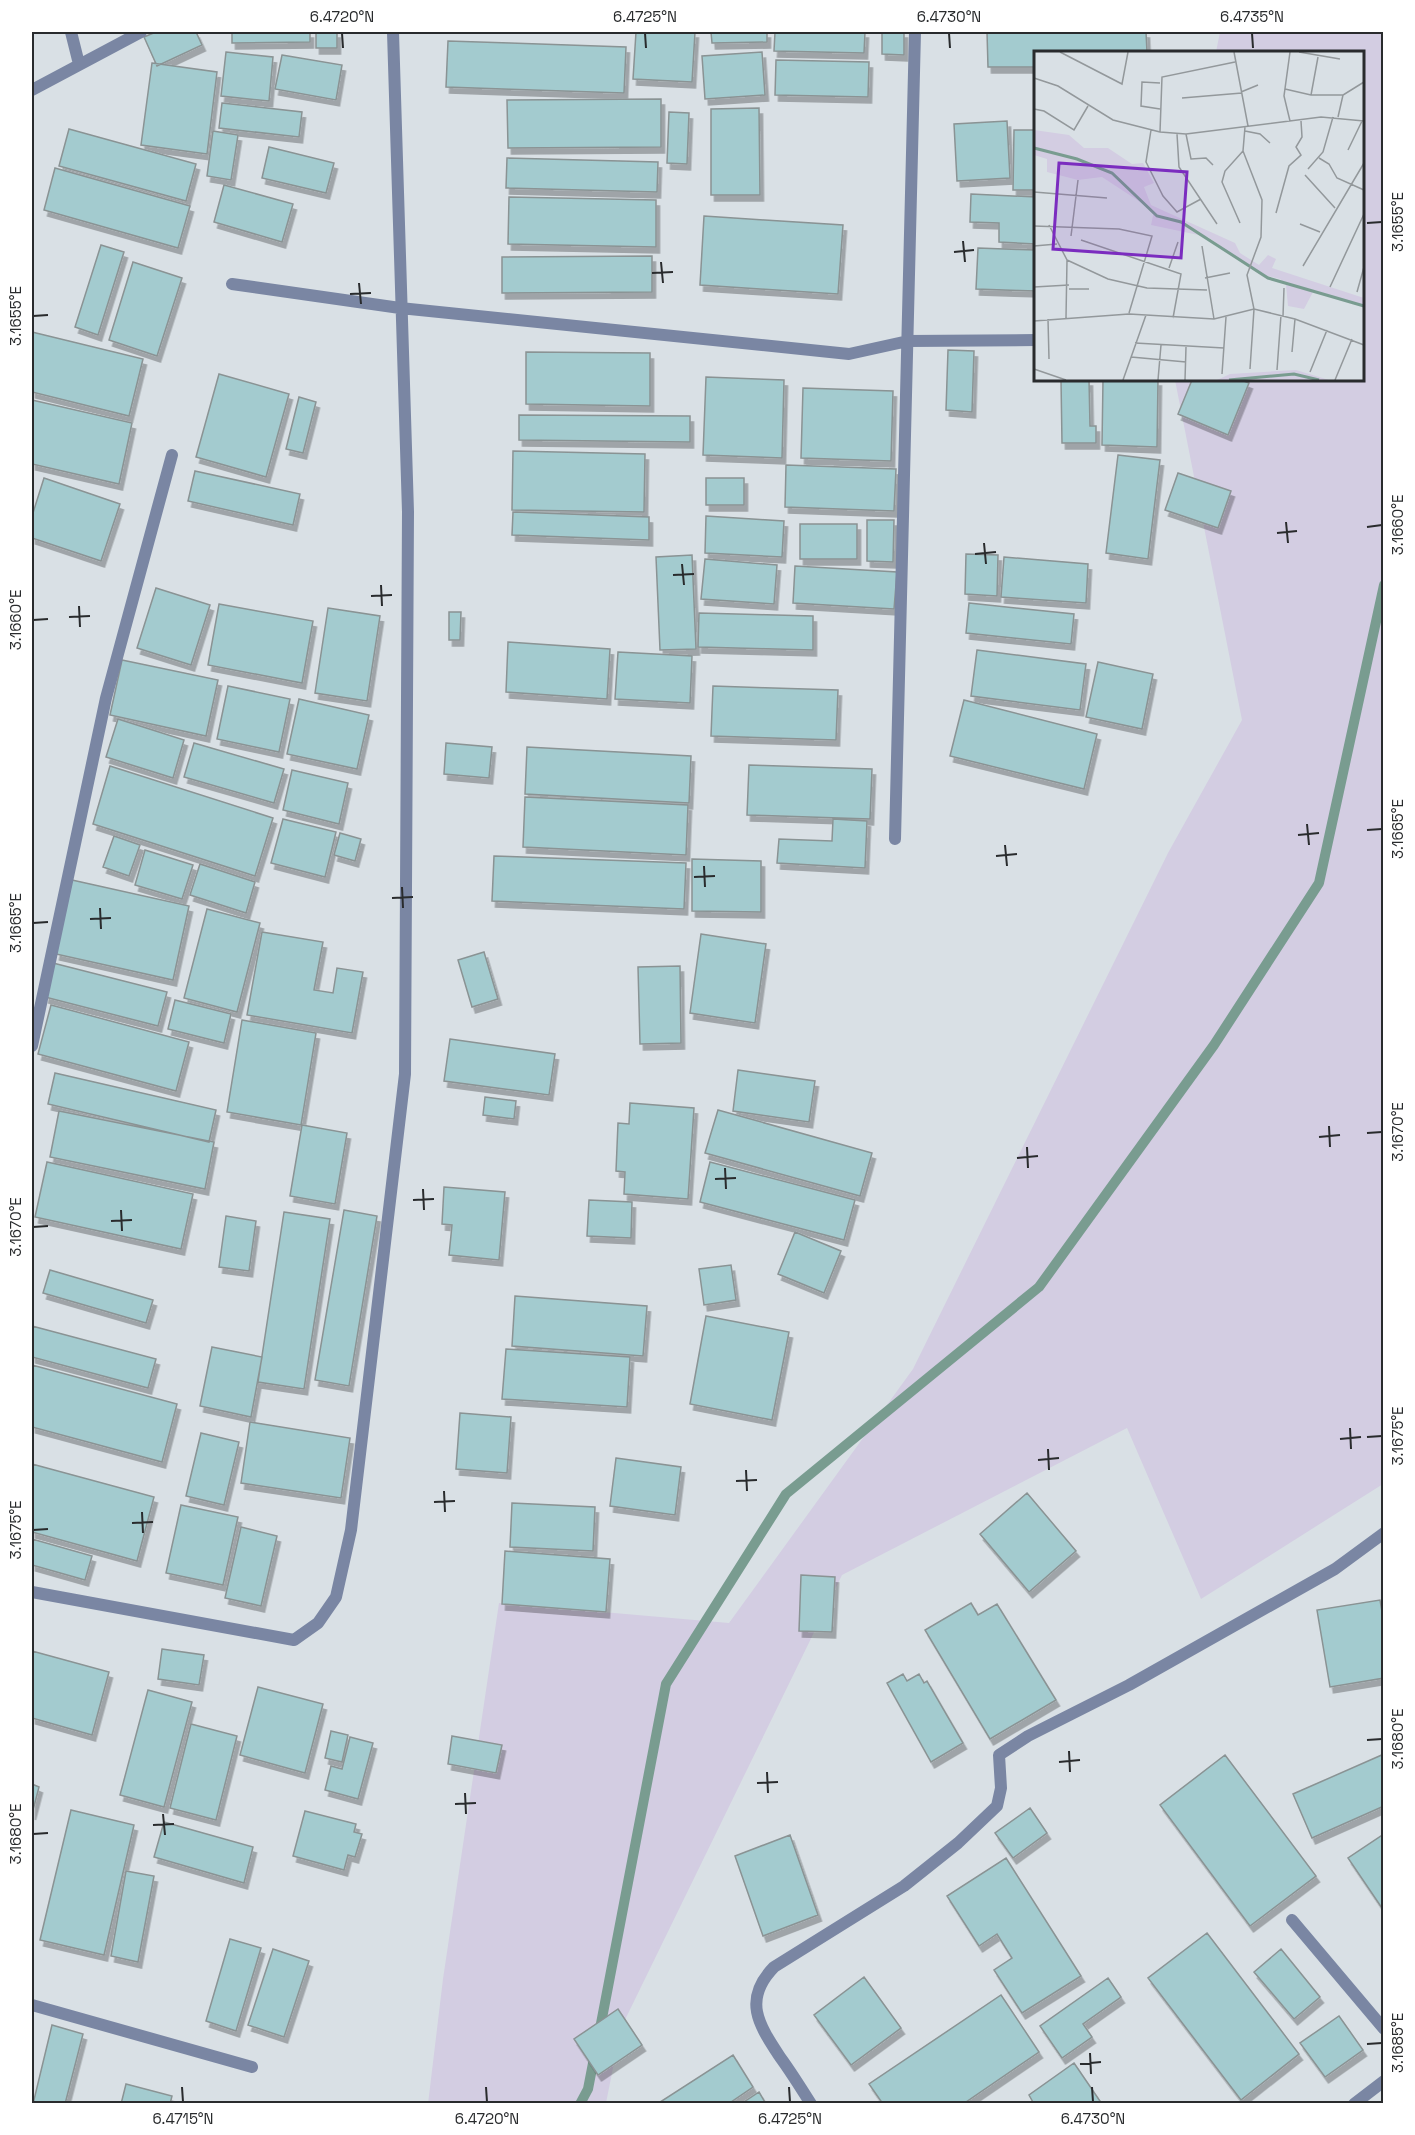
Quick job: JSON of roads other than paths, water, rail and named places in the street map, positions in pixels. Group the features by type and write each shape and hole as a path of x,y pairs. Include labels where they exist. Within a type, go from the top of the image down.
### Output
{"street":[{"path":"71,32 79,64"},
{"path":"32,90 141,32"},
{"path":"32,1593 294,1640 318,1623 336,1597 351,1530 405,1074 408,512 393,32"},
{"path":"895,839 915,32"},
{"path":"232,284 400,308 849,354 908,341 1034,340"},
{"path":"32,1046 106,698 172,455"},
{"path":"811,2103 760,2027 756,2012 757,1994 763,1978 774,1967 903,1886 958,1843 997,1806 1001,1788 999,1755 1028,1736 1129,1685 1335,1569 1383,1533"},
{"path":"1292,1920 1383,2029"},
{"path":"32,2006 252,2067"},
{"path":"1354,2103 1383,2081"}],"waterway":[{"path":"599,2034 666,1684 786,1494 1039,1287 1214,1045 1319,883 1384,585"},
{"path":"580,2104 588,2089 595,2053"}]}
